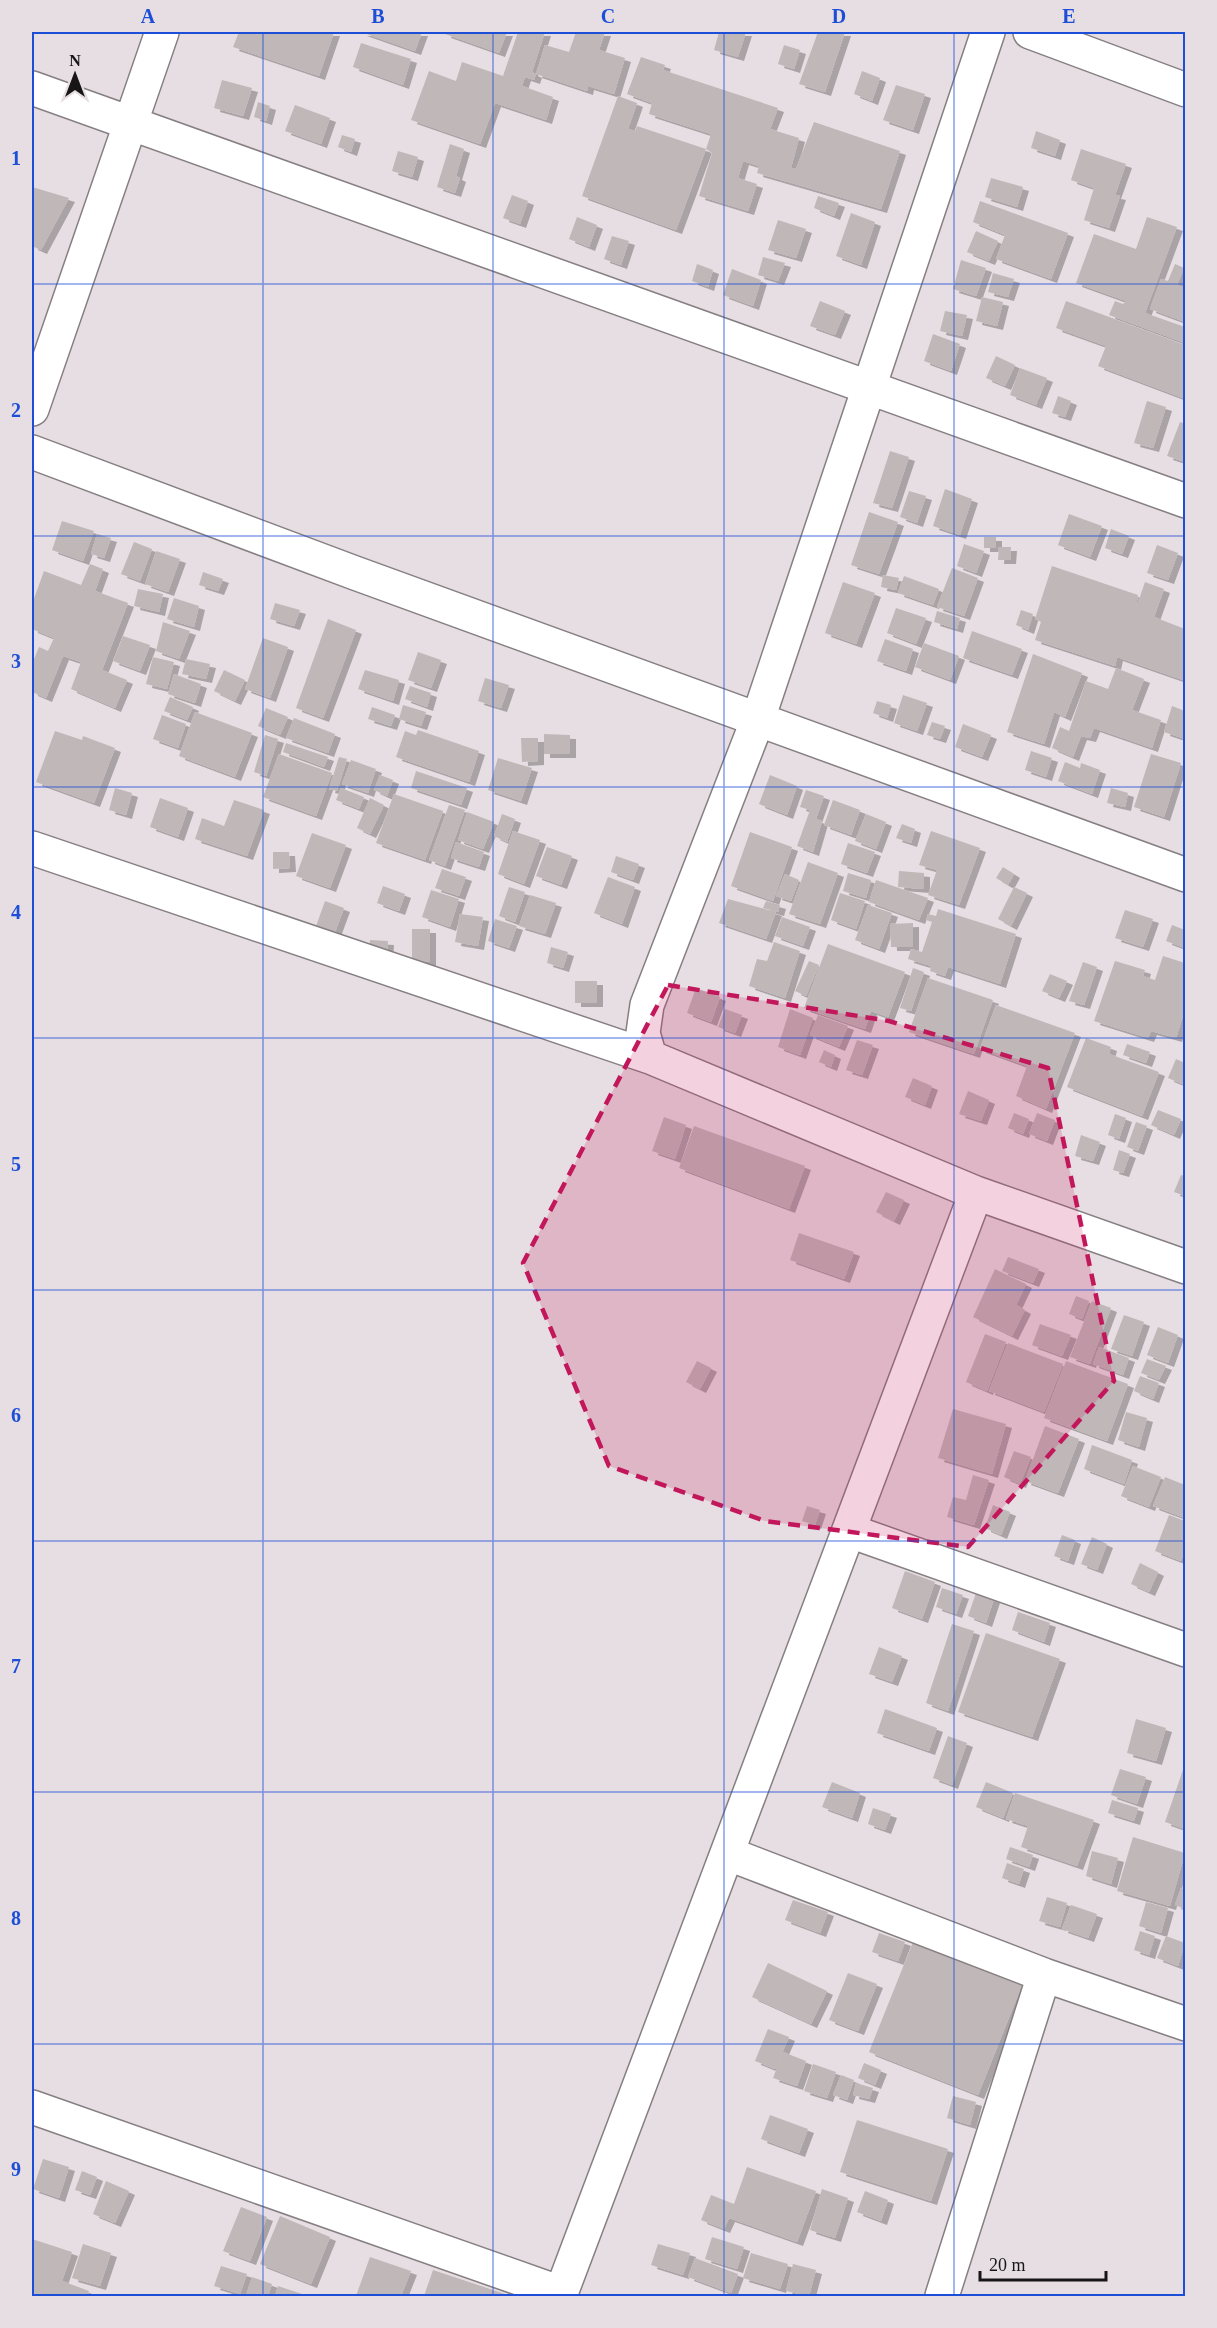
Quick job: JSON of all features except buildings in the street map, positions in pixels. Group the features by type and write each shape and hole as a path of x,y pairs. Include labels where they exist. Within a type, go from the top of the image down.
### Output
{"street":[{"path":"32,409 162,32"},
{"path":"650,1057 643,1033 647,1005 758,719 988,32"},
{"path":"1030,32 1185,90"},
{"path":"32,88 1185,501"},
{"path":"32,452 355,573 1185,875"},
{"path":"32,848 650,1057 976,1194 1185,1267"},
{"path":"32,2107 561,2295 976,1194"},
{"path":"850,1531 1185,1650"},
{"path":"729,1854 1044,1975 1185,2024"},
{"path":"942,2296 1044,1975"}],"highlighted area":[{"path":"668,985 889,1021 1048,1068 1114,1381 968,1547 765,1521 609,1466 523,1263"}]}
